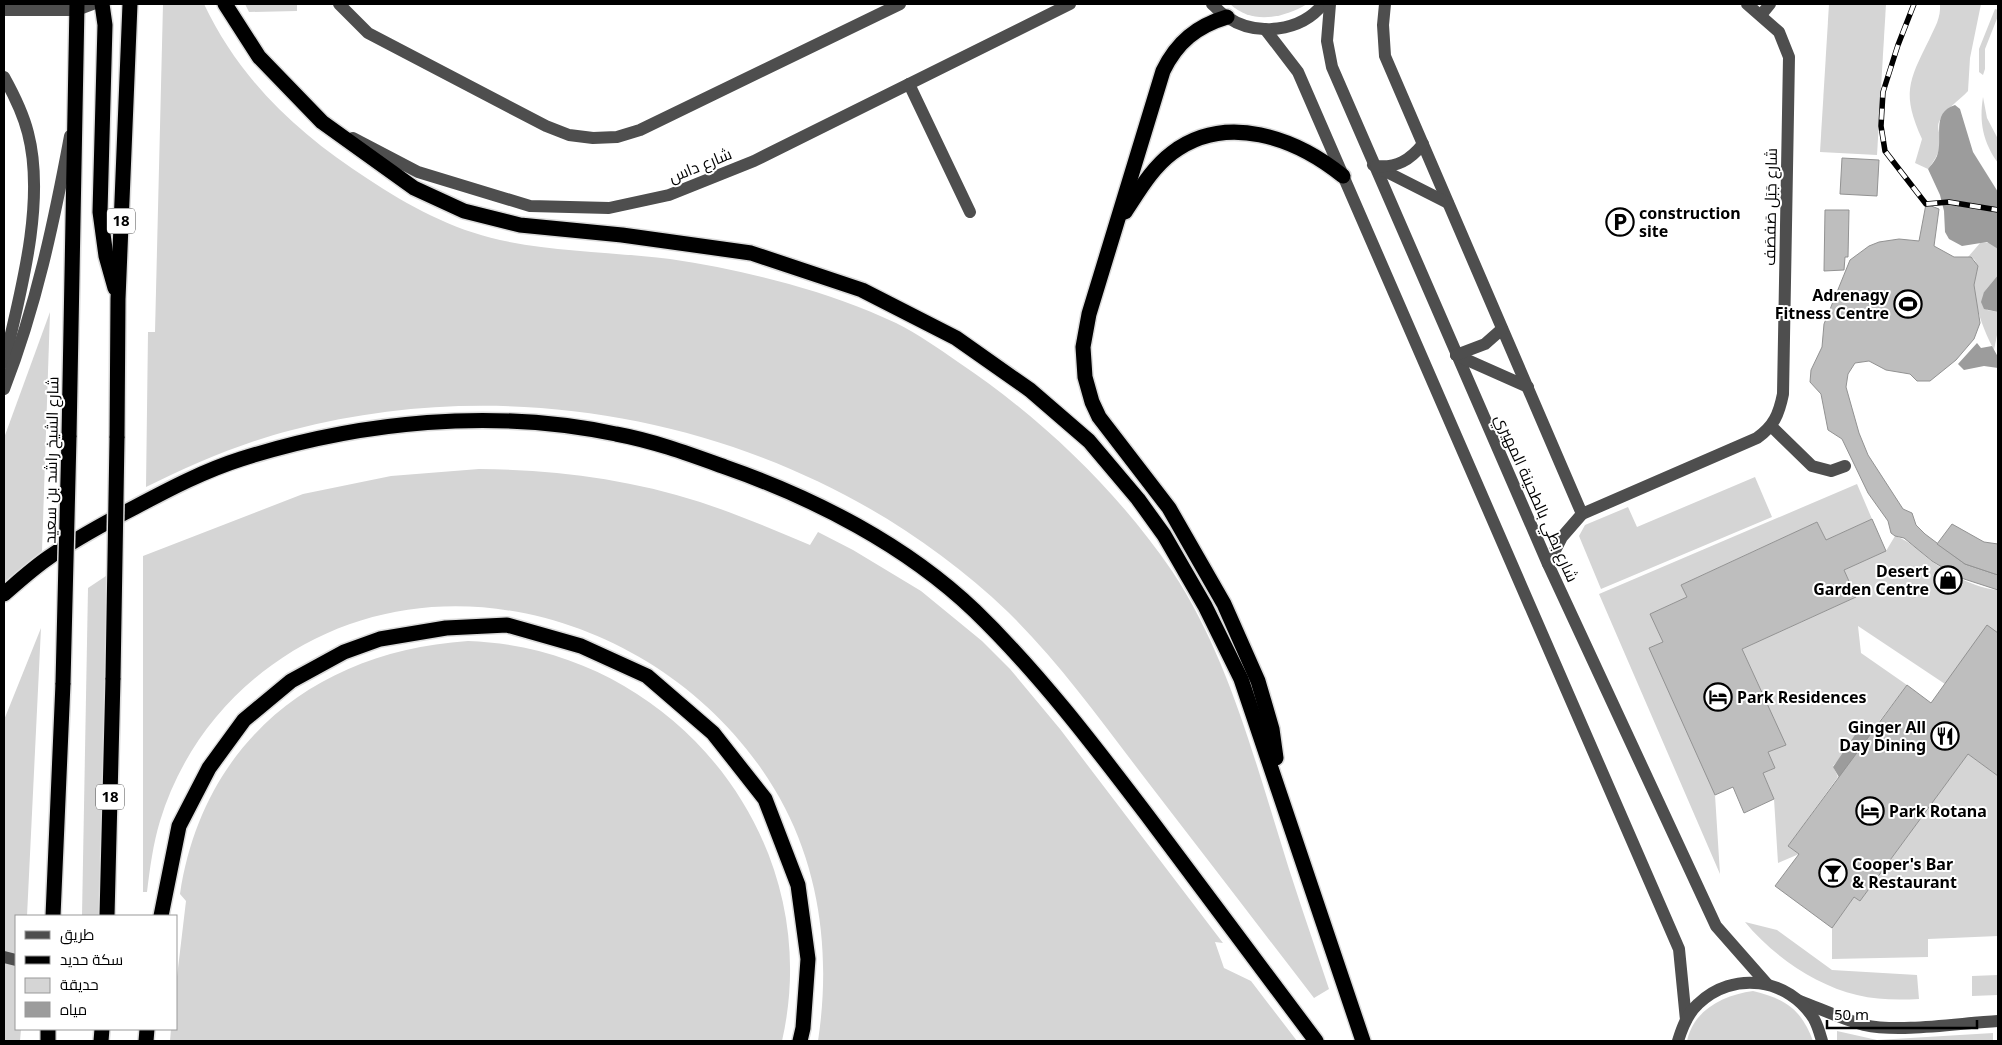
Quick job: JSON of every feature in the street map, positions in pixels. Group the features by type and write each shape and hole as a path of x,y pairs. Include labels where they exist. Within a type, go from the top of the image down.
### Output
{"highway":[{"path":"102,4 105,24 100,212 106,256 118,299"},
{"name":"18","path":"107,915 113,678 118,299 130,4"},
{"path":"225,4 259,57 322,122 414,188 464,211 520,225 622,235 751,253 862,290 956,338 1030,390 1089,440 1138,499 1164,535 1206,606 1241,679 1363,1041"},
{"name":"شارع الشيخ راشد بن سعيد","path":"54,915 63,684 77,7"},
{"path":"1227,18 1198,28 1185,38 1169,59 1117,224 1086,331 1083,364 1088,390 1095,410 1108,430 1169,508 1224,604 1258,681 1266,704 1275,747 1278,785"},
{"path":"1117,224 1161,163 1186,144 1214,133 1245,132 1278,139 1313,154 1343,176"},
{"path":"4,594 48,558 104,524 173,487 239,460 312,440 387,425 492,420 614,433 657,443 759,479 845,519 940,581 974,611 1028,668 1095,747 1316,1041"},
{"path":"161,915 179,826 209,768 244,720 291,681 344,652 380,639 446,628 507,625 581,646 647,676 713,733 765,799 798,885 808,959 803,1028 800,1041"}],"street":[{"path":"4,10 77,7 93,4"},
{"path":"339,4 354,20 384,42 546,126 569,135 593,138 617,136 661,122 900,4"},
{"name":"شارع داس","path":"322,122 418,172 498,197 530,206 609,208 668,195 754,161 1070,4"},
{"path":"1212,4 1227,18 1250,28 1274,30 1298,24 1318,10 1323,4"},
{"name":"شارع بطي بالطحينة المهيري","path":"1330,4 1327,41 1332,67 1548,564 1716,926 1767,984"},
{"path":"1385,4 1383,25 1385,56 1582,514"},
{"name":"شارع جَبَل صَفصَف","path":"1548,564 1562,537 1582,514 1757,438 1771,426 1780,409 1783,394 1790,67 1783,39 1761,15 1747,4"},
{"path":"1761,15 1770,4"},
{"path":"1265,29 1298,72 1679,948 1686,1020"},
{"path":"4,77 21,112 28,134 33,189 28,250 4,363"},
{"path":"909,84 970,212"},
{"path":"4,389 21,343 42,272 75,106"},
{"path":"1373,165 1388,167 1402,163 1414,155 1423,144"},
{"path":"1373,165 1448,203"},
{"path":"1456,355 1485,344 1502,329"},
{"path":"1456,355 1528,387"},
{"path":"1771,426 1812,466 1831,471 1845,466"},
{"path":"1678,1041 1686,1020 1697,1004 1712,992 1730,985 1748,982 1767,984 1785,990 1800,1001 1865,1025 1889,1028 1998,1021"},
{"path":"1800,1001 1815,1020 1822,1041"}],"green space":[{"path":"163,4 204,4 235,57 253,81 295,124 342,162 368,179 399,198 448,223 464,230 521,244 670,259 760,276 803,288 857,306 904,327 988,383 1018,406 1075,456 1126,511 1172,571 1190,601 1220,663 1245,728 1288,868 1329,989 1314,998 1079,692 1045,651 1008,612 934,550 852,499 765,459 674,429 579,412 483,406 387,412 292,430 254,441 218,455 146,487 148,332 155,332"},
{"path":"245,4 297,4 297,11 249,12"},
{"path":"1230,4 1307,4 1278,16 1258,17 1239,11"},
{"path":"1829,4 1886,4 1877,155 1820,152"},
{"path":"1940,4 1981,4 1970,58 1968,91 1941,118 1938,125 1940,137 1939,150 1928,169 1915,163 1922,139 1912,110 1910,88 1916,67 1940,14"},
{"path":"1995,9 1998,10 1998,16 1985,49 1985,69 1983,75 1979,72 1979,49"},
{"path":"1983,97 1987,118 1998,139 1998,163 1983,132"},
{"path":"1981,242 1991,243 1998,249 1998,275 1984,292 1987,310 1998,312 1998,330 1994,350 1983,327 1976,303 1974,282 1977,266 1974,259 1968,257"},
{"path":"50,312 42,551 4,582 4,438"},
{"path":"479,469 535,471 591,477 646,487 714,507 810,545 818,532 853,550 921,591 982,641 1010,669 1060,729 1223,943 1215,942 1224,968 1251,981 1297,1041 818,1041 822,1011 823,952 815,893 798,835 785,808 743,745 690,692 627,650 558,622 486,608 412,609 340,628 272,665 253,680 218,714 203,734 178,775 160,821 147,892 143,892 143,556 303,494 391,476"},
{"path":"1755,477 1772,517 1601,589 1579,536 1585,525 1628,507 1637,527"},
{"path":"1857,484 1872,519 1826,540 1817,522 1681,585 1687,597 1650,614 1663,642 1650,648 1715,795 1720,874 1599,594"},
{"path":"1895,536 1910,543 1930,560 1954,575 1971,583 1998,590 1998,633 1987,626 1945,684 1858,626 1861,653 1907,685 1878,723 1865,729 1833,766 1838,777 1788,846 1799,854 1778,863 1774,799 1763,773 1775,768 1768,752 1785,745 1742,649 1856,597 1844,570 1886,551"},
{"path":"109,574 102,915 82,915 88,588"},
{"path":"41,628 27,915 15,915 15,1030 21,1030 20,1041 4,1041 4,720"},
{"path":"468,641 542,652 610,678 669,717 719,768 757,828 781,894 790,966 782,1041 170,1041 171,1030 178,1030 178,968 186,901 180,894 193,840 213,791 241,749 276,714 317,685 363,663 413,648"},
{"path":"1968,754 1998,776 1998,936 1928,939 1928,957 1832,959 1832,928 1854,897 1860,901"},
{"path":"1745,922 1777,930 1832,970 1917,975 1919,999 1872,998 1826,984 1781,957"},
{"path":"1998,975 1998,995 1972,996 1972,976"},
{"path":"1753,991 1775,998 1791,1007 1803,1021 1813,1041 1687,1041 1696,1020 1703,1012 1721,1000"},
{"path":"1837,1031 1877,1040 1993,1033 1993,1041 1837,1041"}],"water":[{"path":"1955,105 1960,109 1973,152 1998,192 1998,249 1987,242 1962,246 1949,239 1945,232 1944,211 1940,195 1928,169 1937,156 1939,149 1940,120 1947,109"},
{"path":"1998,275 1998,312 1984,309 1981,302 1984,292"},
{"path":"1977,343 1981,348 1992,346 1998,357 1998,368 1984,366 1964,370 1958,364"},
{"path":"1881,723 1840,779 1833,767 1857,732"}],"building":[{"path":"1842,158 1879,160 1877,196 1840,194"},
{"path":"1926,204 1939,209 1934,246 1954,257 1971,257 1978,266 1974,285 1980,323 1974,339 1956,360 1930,381 1917,381 1910,374 1886,370 1869,361 1855,363 1848,374 1846,387 1859,433 1868,455 1903,509 1912,513 1916,525 1925,534 1965,564 1998,575 1998,590 1958,577 1932,561 1904,538 1891,533 1888,521 1868,493 1842,439 1828,430 1821,394 1810,382 1811,370 1822,347 1824,324 1850,260 1869,246 1879,242 1899,239 1919,241"},
{"path":"1825,210 1849,210 1848,257 1845,257 1844,270 1824,271"},
{"name":"Park Residences","path":"1872,519 1886,551 1844,570 1856,597 1742,649 1786,745 1768,752 1775,768 1763,773 1774,799 1744,813 1733,787 1715,795 1649,648 1663,642 1650,614 1687,597 1681,585 1817,522 1826,540"},
{"path":"1952,524 1984,542 1998,544 1998,575 1965,564 1937,544"},
{"name":"Park Rotana","path":"1987,625 1998,633 1998,776 1968,754 1860,901 1854,897 1832,928 1775,886 1799,854 1788,846 1907,685 1931,703"}],"railway":[{"path":"1914,4 1883,92 1881,126 1885,151 1926,204 1949,202 1998,210"}],"place":[{"name":"construction site","path":"1620,222"},
{"name":"Adrenagy Fitness Centre","path":"1908,304"},
{"name":"Desert Garden Centre","path":"1948,580"},
{"name":"Park Residences","path":"1718,697"},
{"name":"Ginger All Day Dining","path":"1945,736"},
{"name":"Park Rotana","path":"1870,811"},
{"name":"Cooper's Bar & Restaurant","path":"1833,873"}]}
